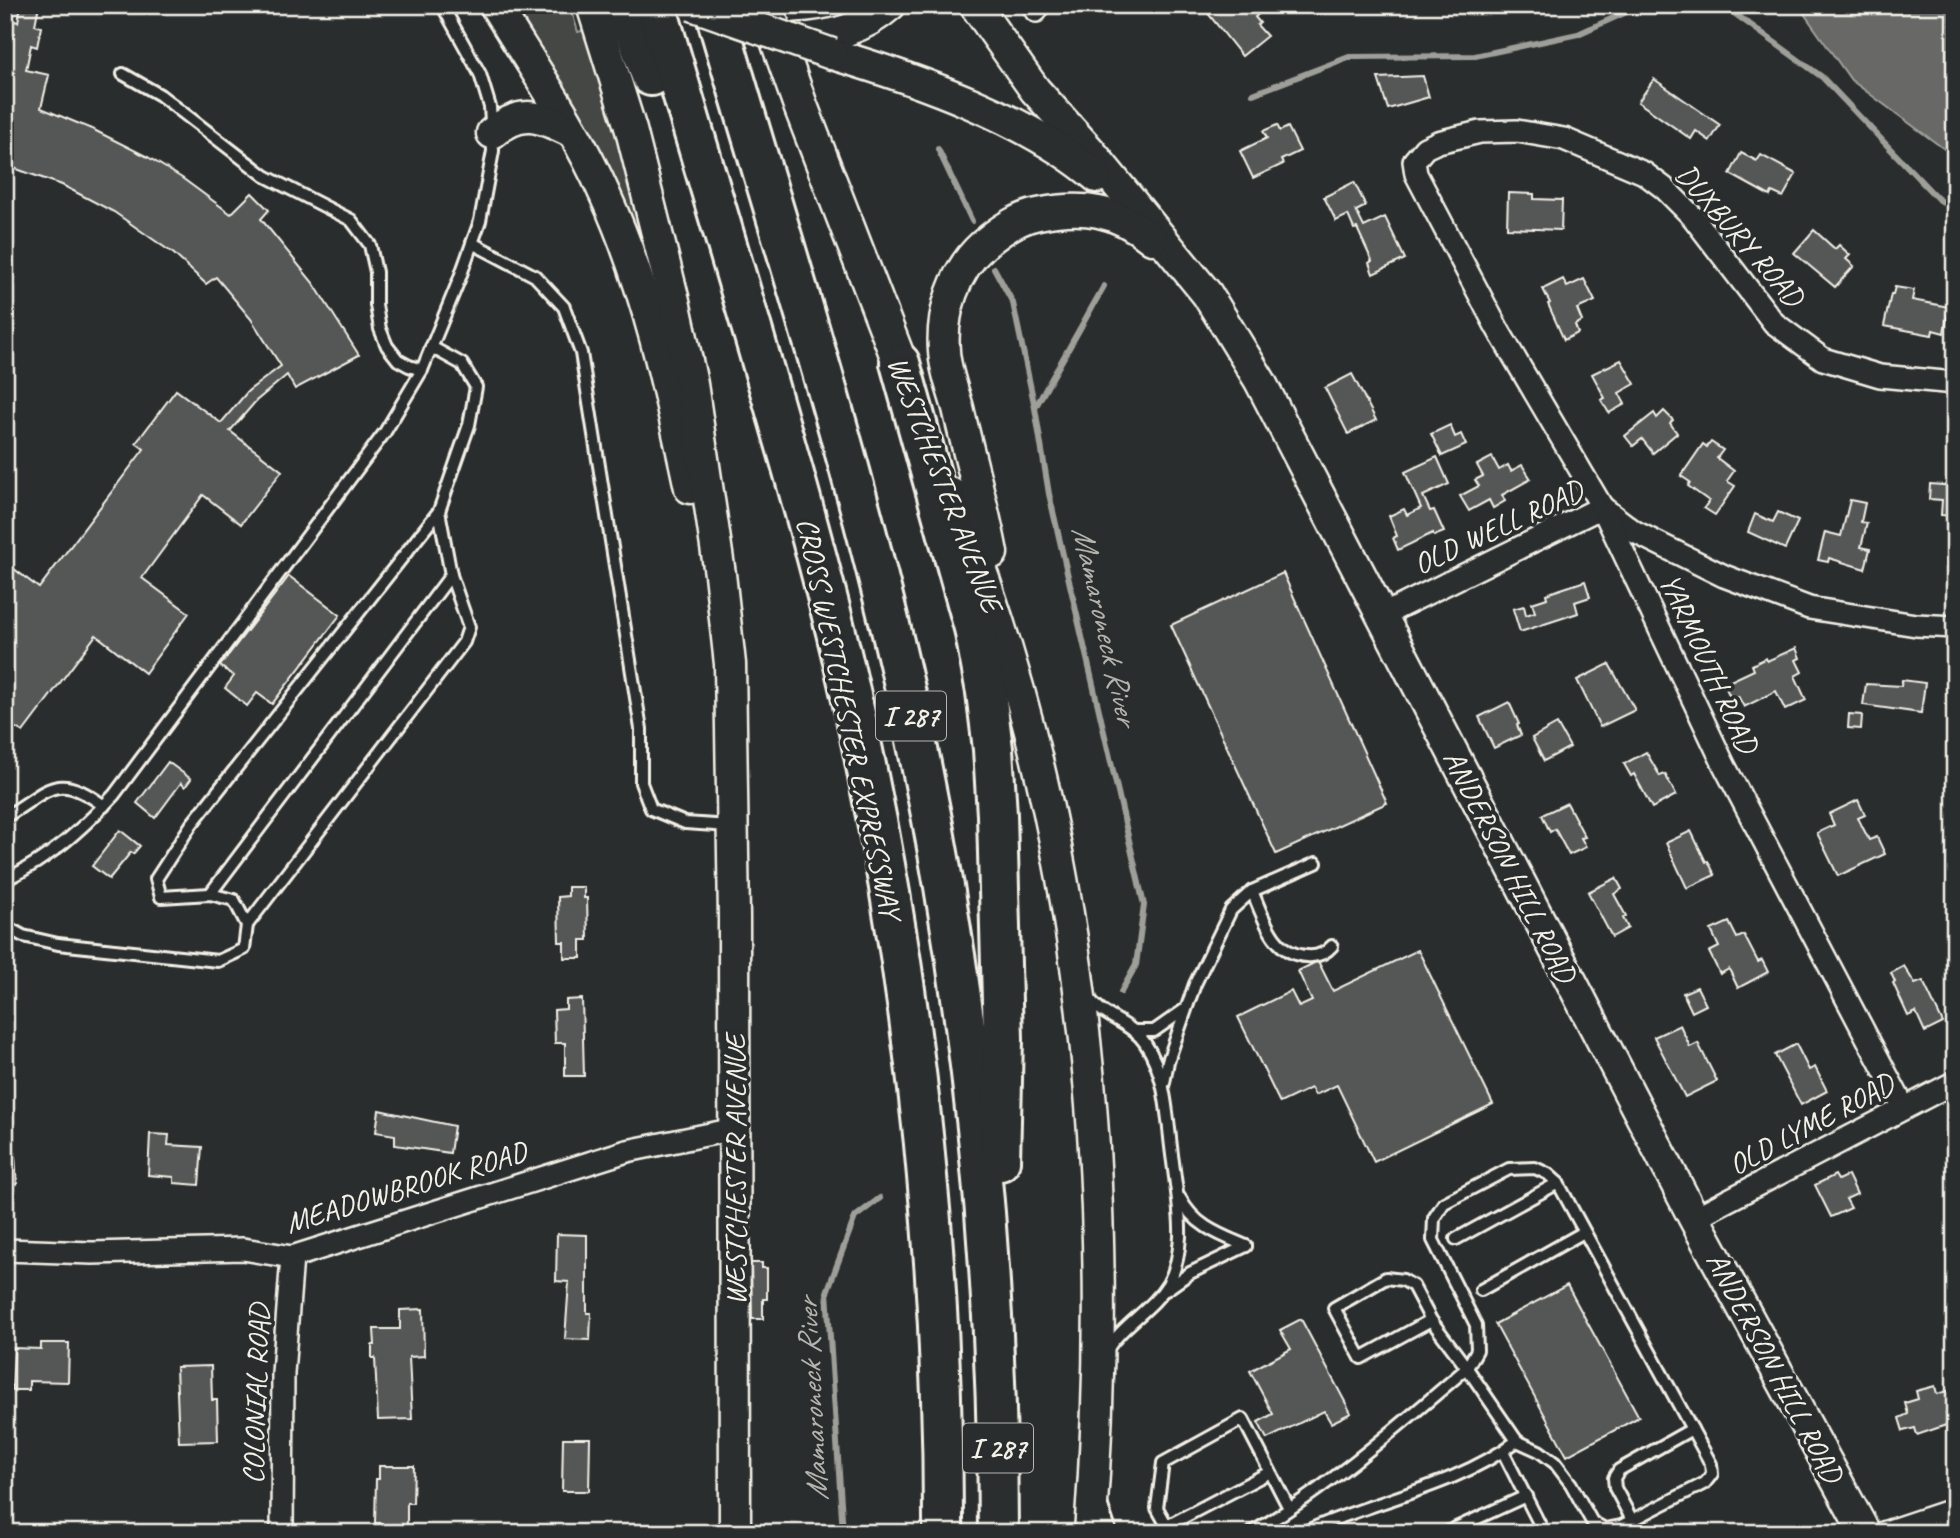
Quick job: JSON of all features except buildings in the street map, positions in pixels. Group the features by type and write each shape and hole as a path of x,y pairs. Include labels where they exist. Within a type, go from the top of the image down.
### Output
{"highway":[{"path":"626,5 666,121 712,269 797,482"},
{"name":"CROSS WESTCHESTER EXPRESSWAY","path":"656,5 797,482 834,623 867,768 894,919 924,1141 937,1292 943,1533"},
{"name":"CROSS WESTCHESTER EXPRESSWAY","path":"713,5 852,481 886,611 920,759 947,911 969,1060 985,1212 995,1362 998,1533"},
{"path":"900,363 974,628 993,749 1003,1040 995,1362"}],"main road":[{"path":"495,5 572,132 605,194 640,290 669,395 701,542 712,617 733,816"},
{"path":"592,5 631,130 692,384 720,574 730,664 733,816"},
{"name":"ANDERSON HILL ROAD","path":"692,5 789,39 828,46 1003,119 1045,141 1089,170 1139,211"},
{"name":"WESTCHESTER AVENUE","path":"765,5 801,107 971,542 1017,684 1060,868 1088,1059 1097,1176 1100,1366"},
{"path":"828,46 874,19 890,5"},
{"name":"ANDERSON HILL ROAD","path":"975,5 1035,90 1090,150 1207,294 1260,381 1694,1219 1865,1533"},
{"path":"492,133 507,121 527,116 542,117 572,132"},
{"path":"1017,684 991,546 944,352 951,292 975,252 990,239 1028,216 1054,211 1096,210 1124,220 1146,234 1186,268"},
{"name":"WESTCHESTER AVENUE","path":"733,816 735,1533"},
{"path":"1090,1533 1100,1366"}],"street":[{"name":"DUXBURY ROAD","path":"1454,247 1416,174 1414,161 1425,148 1438,142 1480,132 1517,131 1564,139 1644,173 1664,188 1693,217 1774,323 1823,359 1880,376 1955,383"},
{"name":"YARMOUTH ROAD","path":"1454,247 1497,328 1602,507 1724,765 1904,1108"},
{"name":"OLD WELL ROAD","path":"1381,616 1602,507 1634,532 1712,571 1810,608 1916,625 1955,627"},
{"name":"OLD LYME ROAD","path":"1694,1219 1955,1082"},
{"name":"MEADOWBROOK ROAD","path":"5,1250 92,1254 243,1249 292,1257 627,1151 735,1129"},
{"name":"COLONIAL ROAD","path":"282,1533 283,1373 292,1257"},
{"path":"1883,1533 1955,1508"}],"lane":[{"path":"5,880 43,859 74,836 114,795 385,432 422,370 480,221 493,151 490,107 480,74 442,5"},
{"path":"122,74 160,95 265,176 351,220 370,246 376,272 376,305 380,329 387,346 398,359 422,370"},
{"path":"472,243 535,276 564,307 581,353 641,729 641,783 651,809 685,823 733,816"},
{"path":"247,925 234,900 210,894 161,897 156,879 191,825 439,512 469,425 476,387 462,364 431,347"},
{"path":"5,926 23,936 58,944 218,961 244,949 247,925 464,642 468,627 451,575 439,512"},
{"path":"210,894 451,575"},
{"path":"5,817 50,787 68,787 90,795 104,806"},
{"path":"1164,1093 1165,1073 1186,1008 1231,910 1252,891 1316,863"},
{"path":"1252,891 1271,934 1288,952 1311,957 1323,954 1332,946"},
{"path":"1077,976 1095,1007 1134,1031 1147,1045 1155,1060 1164,1093 1180,1235 1175,1268 1159,1296"},
{"path":"1134,1031 1154,1031 1186,1008"},
{"path":"1251,1533 1264,1529 1467,1368 1477,1350 1476,1325 1433,1240 1434,1218 1444,1203 1509,1169 1516,1168 1535,1168 1558,1183 1711,1464 1712,1474 1705,1483 1621,1526 1605,1529 1592,1522 1571,1484 1555,1463 1539,1451 1517,1441 1467,1368 1431,1320 1413,1286 1403,1280 1386,1278 1334,1308 1361,1358 1431,1320"},
{"path":"1456,1239 1558,1183"},
{"path":"1100,1366 1117,1335 1159,1296 1190,1273 1246,1246 1204,1227 1185,1207 1176,1190"},
{"path":"1481,1290 1584,1233"},
{"path":"1270,1472 1167,1526 1157,1507 1163,1463 1243,1419 1289,1508"},
{"path":"1632,1520 1615,1488 1614,1478 1619,1470 1692,1429"},
{"path":"1303,1533 1421,1490 1487,1462 1517,1441"},
{"path":"1503,1452 1540,1525 1541,1533"},
{"path":"1093,1483 1111,1533"},
{"path":"1445,1533 1526,1496"}],"shaded area":[{"path":"507,5 570,5 578,32 585,30 626,163 656,290"},
{"path":"1798,5 1955,5 1955,157 1851,80"}],"waterway":[{"path":"1253,94 1349,57 1475,56 1578,34 1642,5"},
{"path":"1723,5 1822,77 1937,198 1955,210"},
{"name":"Mamaroneck River","path":"938,149 972,221"},
{"name":"Mamaroneck River","path":"994,268 1013,303 1035,408 1049,494 1144,905 1136,965 1121,992"},
{"path":"1035,408 1104,286"},
{"name":"Mamaroneck River","path":"843,1533 827,1292 855,1217 880,1198"}]}
